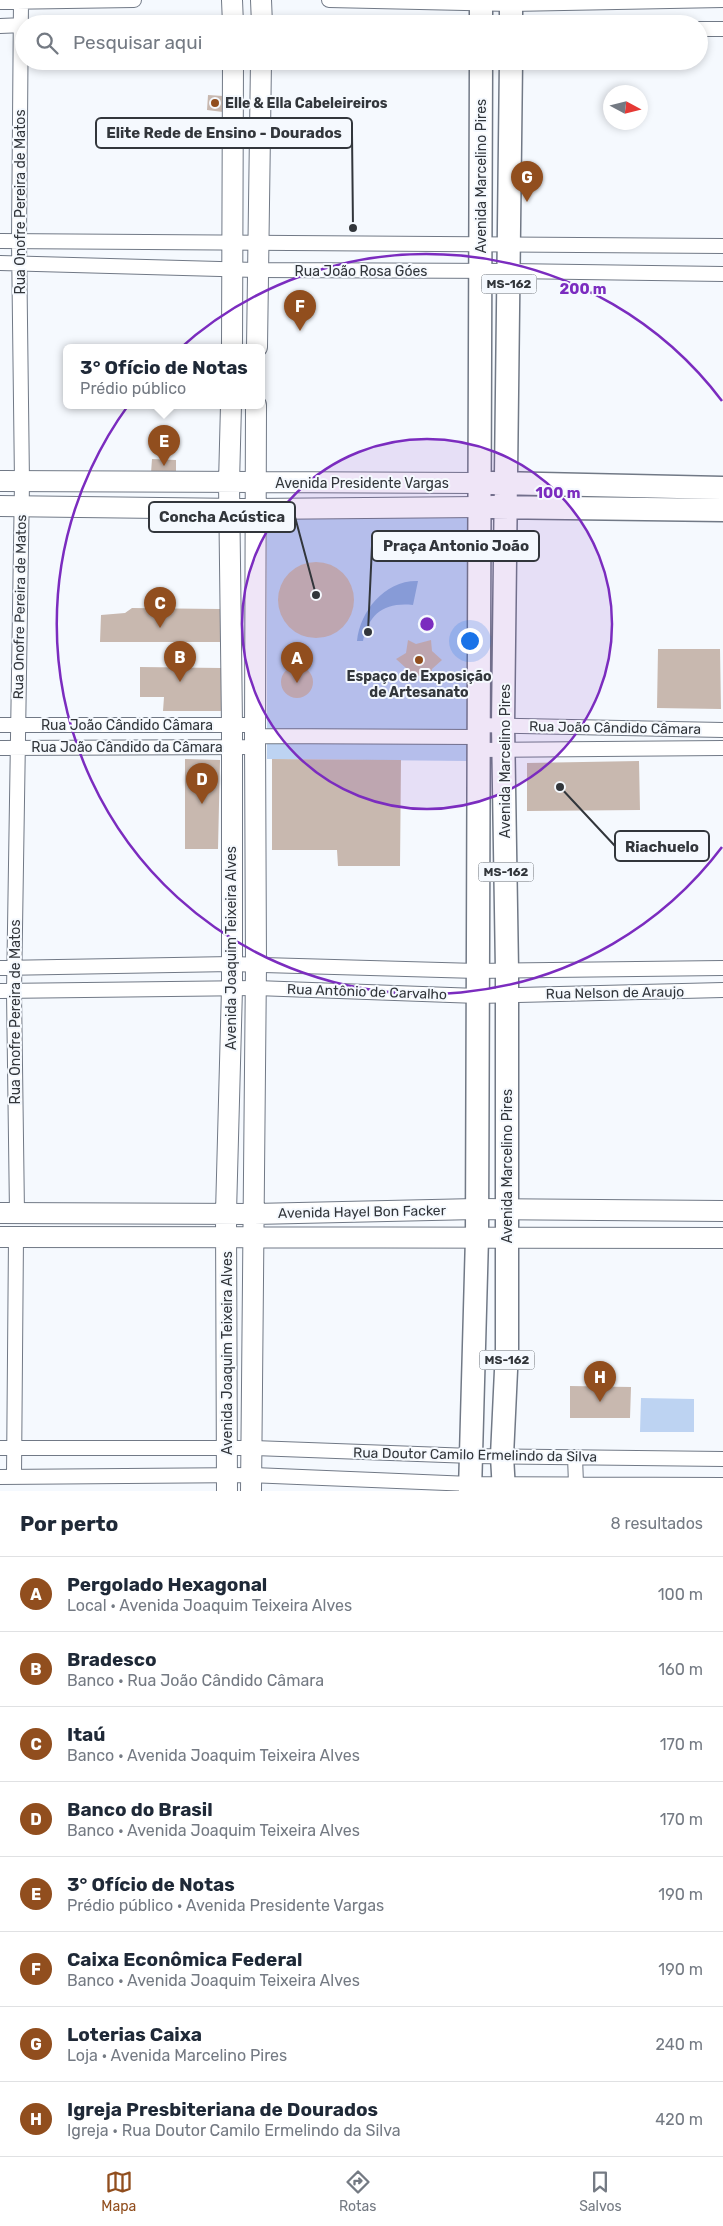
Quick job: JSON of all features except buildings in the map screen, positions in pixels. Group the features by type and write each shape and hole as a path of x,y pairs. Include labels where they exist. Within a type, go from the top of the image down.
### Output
{"main road":[{"path":"232,0 233,15"},
{"path":"261,0 262,15"},
{"path":"232,344 234,270 233,70"},
{"path":"257,344 261,70"},
{"name":"Avenida Marcelino Pires","path":"470,1488 477,1238 478,996 476,971 481,70"},
{"name":"Avenida Marcelino Pires","path":"504,1487 502,1456 507,1349 507,970 503,725 510,271 511,70"},
{"name":"Avenida Joaquim Teixeira Alves","path":"227,1483 226,1213 232,988 232,725 229,483 231,409"},
{"name":"Avenida Joaquim Teixeira Alves","path":"251,1483 256,988 256,409"},
{"name":"Avenida Presidente Vargas","path":"0,481 506,483 723,488"},
{"path":"626,486 626,509"},
{"name":"Avenida Presidente Vargas","path":"0,506 230,509 506,507 723,510"},
{"name":"Avenida Hayel Bon Facker","path":"8,1213 253,1214 476,1209 507,1211 723,1211"},
{"name":"Avenida Hayel Bon Facker","path":"8,1237 477,1238 507,1236 723,1238"}],"street":[{"path":"0,2 134,0"},
{"path":"329,0 481,9 723,0"},
{"name":"Rua Onofre Pereira de Matos","path":"21,1 22,15"},
{"path":"0,26 15,26"},
{"path":"708,29 723,29"},
{"name":"Rua Onofre Pereira de Matos","path":"8,1213 7,991 15,969 22,482 19,264 21,70"},
{"name":"Rua João Rosa Góes","path":"0,241 723,246"},
{"name":"Rua João Rosa Góes","path":"0,263 234,270 723,274"},
{"name":"Rua João Cândido Câmara","path":"0,726 232,725 255,736 478,737 504,749 723,748"},
{"name":"Rua João Cândido Câmara","path":"478,737 503,725 723,730"},
{"name":"Rua João Cândido da Câmara","path":"0,748 231,746 255,736"},
{"name":"Rua Antônio de Carvalho","path":"0,968 256,964 476,971 507,970"},
{"name":"Rua Nelson de Araujo","path":"507,970 723,968"},
{"name":"Rua Antônio de Carvalho","path":"7,991 256,988 478,996 506,995"},
{"name":"Rua Nelson de Araujo","path":"506,995 723,990"},
{"path":"7,1476 8,1237"},
{"name":"Rua Doutor Camilo Ermelindo da Silva","path":"7,1448 252,1448 472,1456 723,1460"},
{"path":"575,1458 576,1484"},
{"name":"Rua Doutor Camilo Ermelindo da Silva","path":"7,1476 470,1488 576,1484 723,1485"}],"shaded area":[{"path":"467,515 468,761 267,759 267,517"},
{"path":"418,581 413,605 394,605 380,611 369,623 363,641 357,641 363,619 376,599 395,586 406,582"},
{"path":"641,1398 694,1399 694,1432 640,1432"}],"place":[{"name":"Elle & Ella Cabeleireiros","path":"215,103"},
{"name":"Loterias Caixa","path":"527,202"},
{"name":"Elite Rede de Ensino - Dourados","path":"353,228"},
{"name":"Caixa Econômica Federal","path":"300,331"},
{"name":"3° Ofício de Notas","path":"164,466"},
{"name":"Concha Acústica","path":"316,595"},
{"name":"Itaú","path":"160,628"},
{"name":"Praça Antonio João","path":"368,632"},
{"name":"Espaço de Exposição de Artesanato","path":"419,660"},
{"name":"Bradesco","path":"180,682"},
{"name":"Pergolado Hexagonal","path":"297,683"},
{"name":"Riachuelo","path":"560,787"},
{"name":"Banco do Brasil","path":"202,804"},
{"name":"Igreja Presbiteriana de Dourados","path":"600,1402"}]}
